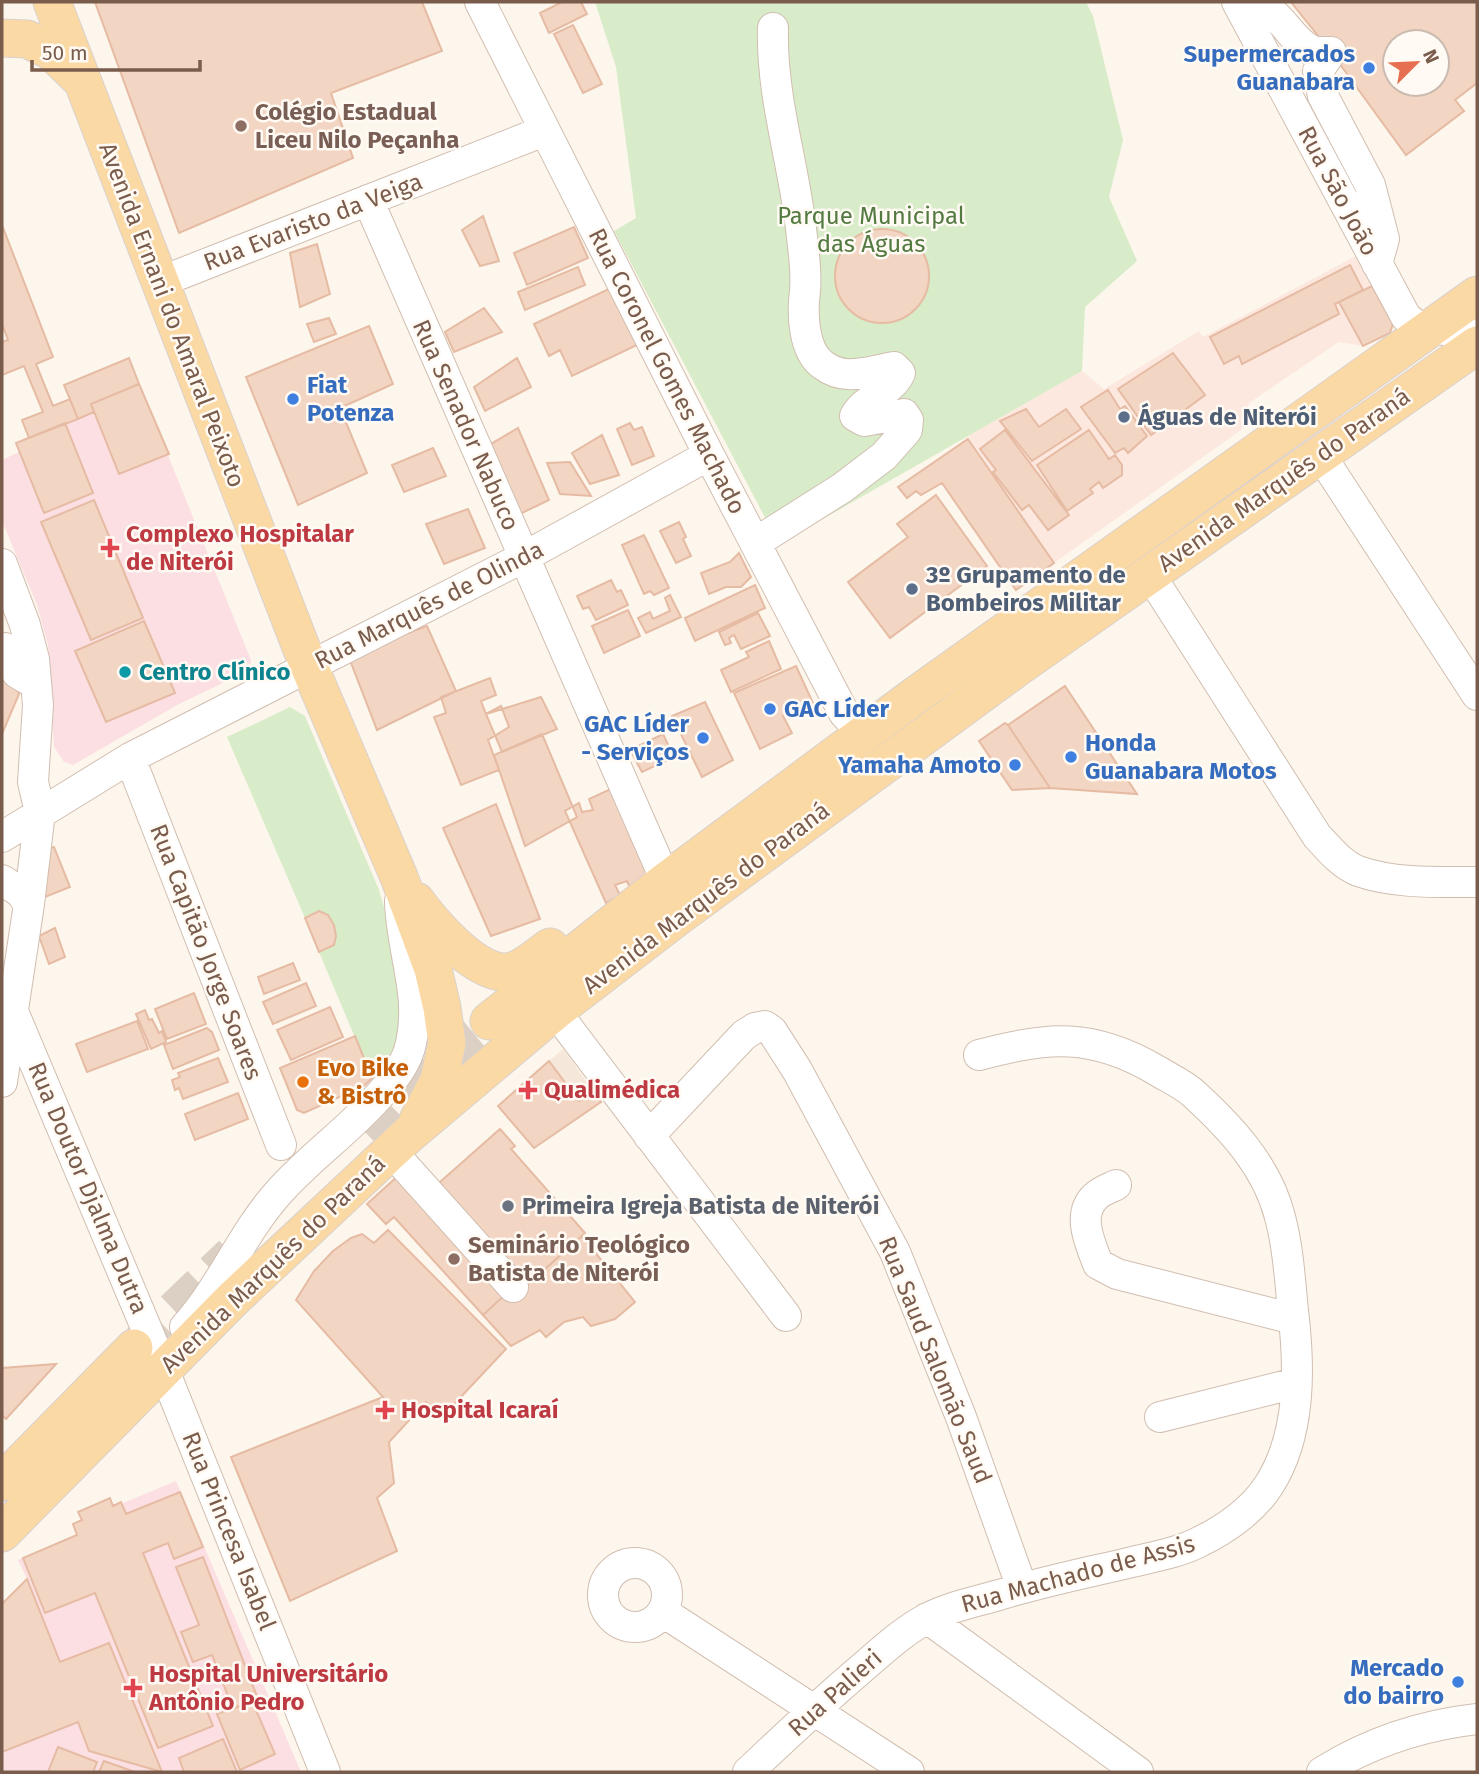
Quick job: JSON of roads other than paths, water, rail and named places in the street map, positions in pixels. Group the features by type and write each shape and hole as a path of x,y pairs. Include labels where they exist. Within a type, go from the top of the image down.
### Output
{"main road":[{"name":"Avenida Ernani do Amaral Peixoto","path":"52,2 309,666 399,877 433,968 447,1043 439,1080 428,1104 400,1143"},
{"path":"2,38 27,38 51,51 81,80"},
{"name":"Avenida Marquês do Paraná","path":"489,1021 654,891 863,734 990,625 1477,295"},
{"name":"Avenida Marquês do Paraná","path":"2,1533 149,1358 233,1299 400,1143 555,1011 676,918 1018,667 1477,345"},
{"path":"990,625 1018,667"},
{"path":"863,734 884,765"},
{"path":"399,877 429,918 457,947 482,966 504,973 523,967 604,907 654,891"},
{"path":"2,1482 149,1358"}],"street":[{"name":"Rua Coronel Gomes Machado","path":"480,2 755,543 844,713 863,734"},
{"name":"Rua São João","path":"1237,2 1406,317 1417,326 1432,328"},
{"path":"1254,2 1284,23 1311,51 1331,52 1318,71 1323,96 1370,186 1384,239 1377,264"},
{"path":"755,543 842,488 884,456 907,430 908,420 904,414 864,421 855,416 861,406 896,382 900,373 894,367 846,376 821,365 807,341 802,309 806,274 798,206 772,58 773,28"},
{"name":"Rua Evaristo da Veiga","path":"160,282 544,131"},
{"name":"Rua Senador Nabuco","path":"368,200 524,557 654,891"},
{"path":"1432,328 1477,335"},
{"name":"Rua Marquês de Olinda","path":"2,837 130,758 524,557 709,455"},
{"path":"1321,456 1477,695"},
{"path":"2,564 29,640 36,684 37,734 33,782 40,812 2,1082"},
{"path":"1150,575 1317,836 1338,858 1357,870 1376,875 1477,882"},
{"path":"5,648 17,673 36,684"},
{"name":"Rua Capitão Jorge Soares","path":"130,758 281,1145"},
{"path":"149,1358 183,1330 203,1307 278,1193 396,1077 411,1046 415,1016 414,986 400,926 399,877"},
{"path":"2,880 20,892 29,904"},
{"name":"Rua Doutor Djalma Dutra","path":"12,1009 149,1358"},
{"path":"555,1011 786,1316"},
{"name":"Rua Saud Salomão Saud","path":"649,1136 744,1035 755,1028 765,1026 772,1031 797,1070 895,1252 961,1417 1022,1588"},
{"name":"Rua Machado de Assis","path":"927,1618 947,1609 1022,1588 1164,1555 1200,1543 1246,1511 1269,1486 1283,1454 1294,1415 1297,1383 1294,1320 1280,1216 1266,1179 1245,1147 1219,1117 1188,1089 1138,1059 1104,1046 1064,1040 1022,1043 979,1055"},
{"path":"2,1087 15,1079 26,1077 43,1083"},
{"path":"400,1143 513,1287"},
{"path":"1116,1185 1097,1195 1090,1204 1085,1222 1098,1264 1117,1275 1294,1320"},
{"name":"Rua Princesa Isabel","path":"149,1358 325,1772"},
{"path":"1160,1417 1297,1383"},
{"path":"663,1612 909,1772"},
{"path":"927,1618 1138,1772"},
{"name":"Rua Palieri","path":"748,1772 814,1709 906,1631 927,1618"},
{"path":"1322,1772 1377,1743 1477,1719"}],"tunnel":[{"path":"363,1130 398,1096 489,1021"},
{"path":"134,1348 232,1254"}],"place":[{"name":"Supermercados Guanabara","path":"1369,68"},
{"name":"Colégio Estadual Liceu Nilo Peçanha","path":"241,126"},
{"name":"Fiat Potenza","path":"293,399"},
{"name":"Águas de Niterói","path":"1124,417"},
{"name":"Complexo Hospitalar de Niterói","path":"110,548"},
{"name":"3º Grupamento de Bombeiros Militar","path":"912,589"},
{"name":"Centro Clínico","path":"125,672"},
{"name":"GAC Líder","path":"770,709"},
{"name":"GAC Líder - Serviços","path":"703,738"},
{"name":"Honda Guanabara Motos","path":"1071,757"},
{"name":"Yamaha Amoto","path":"1015,765"},
{"name":"Evo Bike & Bistrô","path":"303,1082"},
{"name":"Qualimédica","path":"528,1090"},
{"name":"Primeira Igreja Batista de Niterói","path":"508,1206"},
{"name":"Seminário Teológico Batista de Niterói","path":"454,1259"},
{"name":"Hospital Icaraí","path":"385,1410"},
{"name":"Mercado do bairro","path":"1458,1682"},
{"name":"Hospital Universitário Antônio Pedro","path":"133,1688"}],"park label":[{"name":"Parque Municipal das Águas","path":"871,230"}]}
